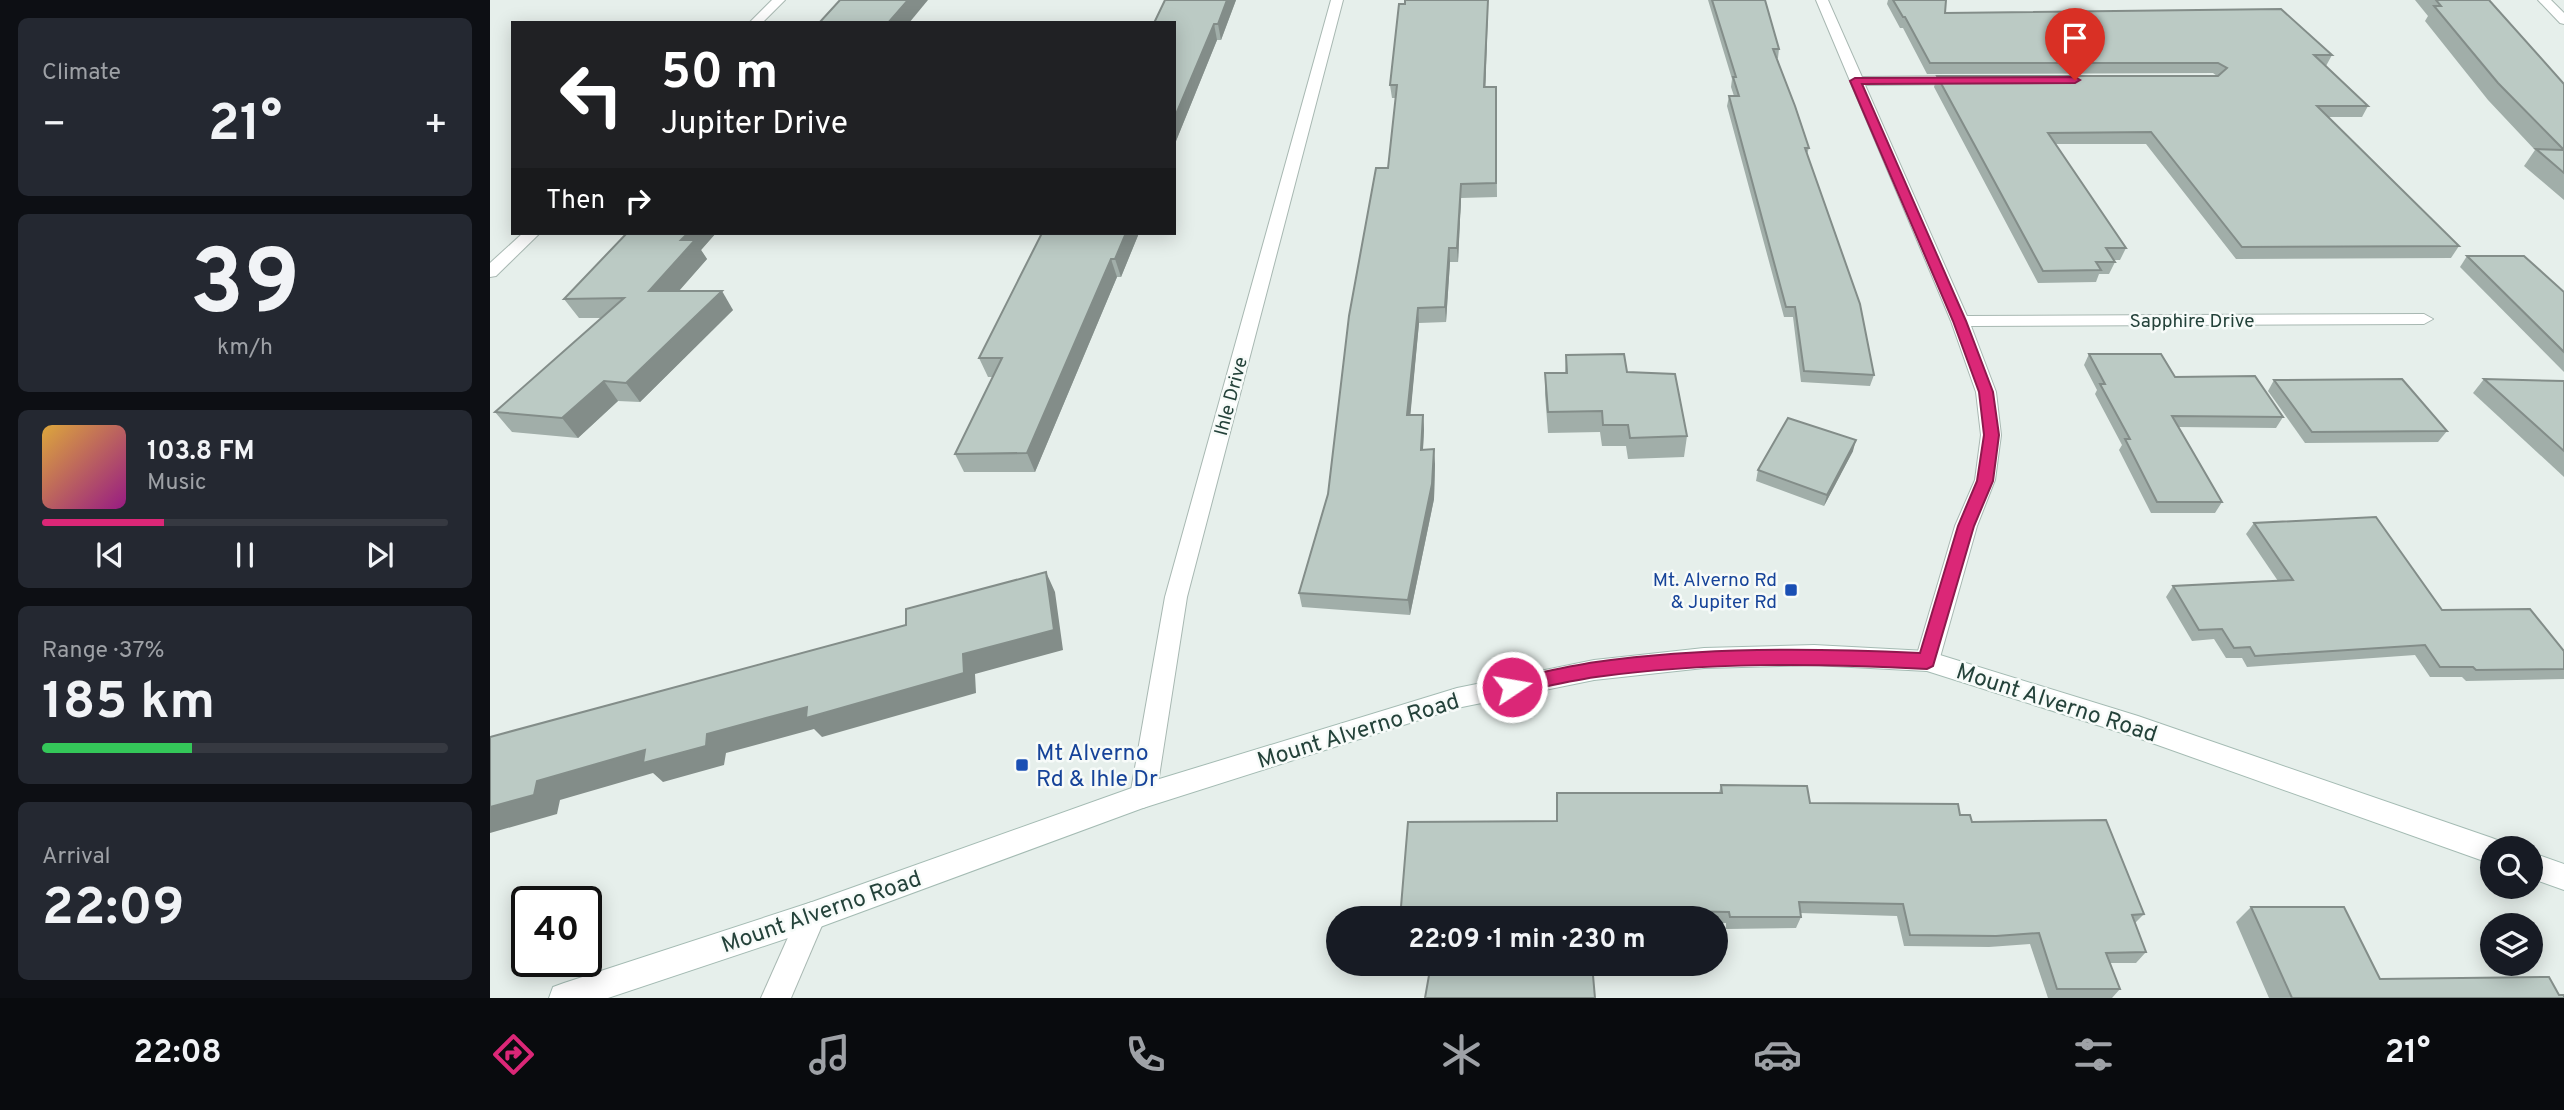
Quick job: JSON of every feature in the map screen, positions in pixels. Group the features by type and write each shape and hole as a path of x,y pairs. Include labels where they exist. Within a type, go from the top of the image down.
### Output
{"street":[{"path":"757,21 779,0"},
{"name":"Ihle Drive","path":"1143,796 1176,597 1337,0"},
{"path":"1822,0 1960,321 1986,392 1991,435 1985,481 1966,526 1927,661"},
{"path":"2544,0 2561,14"},
{"path":"1855,81 1979,80"},
{"path":"491,270 530,235"},
{"name":"Sapphire Drive","path":"1960,321 2424,319"},
{"name":"Mount Alverno Road","path":"564,998 812,916 1143,796 1457,698 1594,670 1704,658 1814,655 1927,661 2138,727 2480,847"},
{"path":"2543,870 2564,877"},
{"path":"776,998 812,916"}],"building":[{"path":"840,0 908,0 890,21 821,21"},
{"path":"1165,0 1227,0 1176,114 1176,21 1155,21"},
{"path":"1405,0 1488,0 1484,87 1496,87 1496,183 1461,184 1457,248 1449,248 1445,307 1418,308 1407,415 1423,415 1421,450 1434,449 1432,484 1408,600 1299,593 1328,494 1349,316 1376,168 1388,168 1397,85 1390,85 1399,4 1405,4"},
{"path":"1712,0 1765,0 1779,49 1773,49 1795,106 1809,148 1805,148 1860,304 1874,375 1804,371 1795,307 1786,307 1729,96 1739,96 1733,77 1736,77"},
{"path":"1893,0 1946,0 1945,13 2281,9 2332,55 2314,55 2368,106 2317,106 2459,246 2242,247 2151,132 2048,133 2126,248 2106,248 2115,262 2096,262 2101,270 2043,271 1937,76 2218,76 2227,68 2218,63 1930,63"},
{"path":"2436,0 2489,0 2564,84 2564,150 2498,83 2434,6 2441,6"},
{"path":"2536,149 2564,150 2564,173"},
{"path":"625,235 686,235 681,240 695,240 649,291 722,291 626,383 604,381 562,418 495,412 624,298 564,299"},
{"path":"1041,235 1125,235 1115,259 1111,259 1027,453 955,454 1002,358 979,358"},
{"path":"2467,256 2524,256 2564,292 2564,352"},
{"path":"1624,354 1627,372 1675,374 1687,436 1630,438 1628,425 1603,425 1602,411 1548,412 1545,373 1567,373 1566,355"},
{"path":"2089,354 2161,354 2175,377 2255,376 2283,417 2172,416 2222,502 2157,502 2125,439 2130,439 2100,384 2105,384"},
{"path":"2402,379 2447,431 2312,432 2274,380"},
{"path":"2484,379 2564,381 2564,451"},
{"path":"1788,418 1856,440 1827,495 1758,470"},
{"path":"2376,517 2442,610 2530,609 2564,651 2564,669 2476,670 2473,667 2440,667 2425,645 2255,656 2250,647 2234,648 2222,629 2199,630 2173,586 2293,580 2254,523"},
{"path":"1046,572 1054,630 963,654 964,673 806,718 807,707 707,734 706,746 643,763 645,750 537,781 534,795 490,807 490,737 906,625 906,609"},
{"path":"1721,785 1807,786 1810,803 1958,804 1960,815 1970,815 1972,822 2106,820 2144,914 2132,915 2146,952 2106,953 2120,989 2057,989 2039,933 1996,936 1910,935 1903,904 1799,902 1801,917 1730,917 1728,906 1401,906 1408,822 1557,821 1557,793 1722,793"},
{"path":"2251,907 2344,907 2380,979 2549,977 2559,995 2564,995 2564,998 2292,998"},
{"path":"1429,976 1593,976 1595,998 1425,998"}],"place":[{"name":"Mt. Alverno Rd & Jupiter Rd","path":"1791,590"},
{"name":"Mt Alverno Rd & Ihle Dr","path":"1022,765"}],"route":[{"path":"1512,687 1594,670 1704,658 1814,655 1927,661 1966,526 1985,481 1991,435 1986,392 1960,321 1855,81 2075,80"}]}
